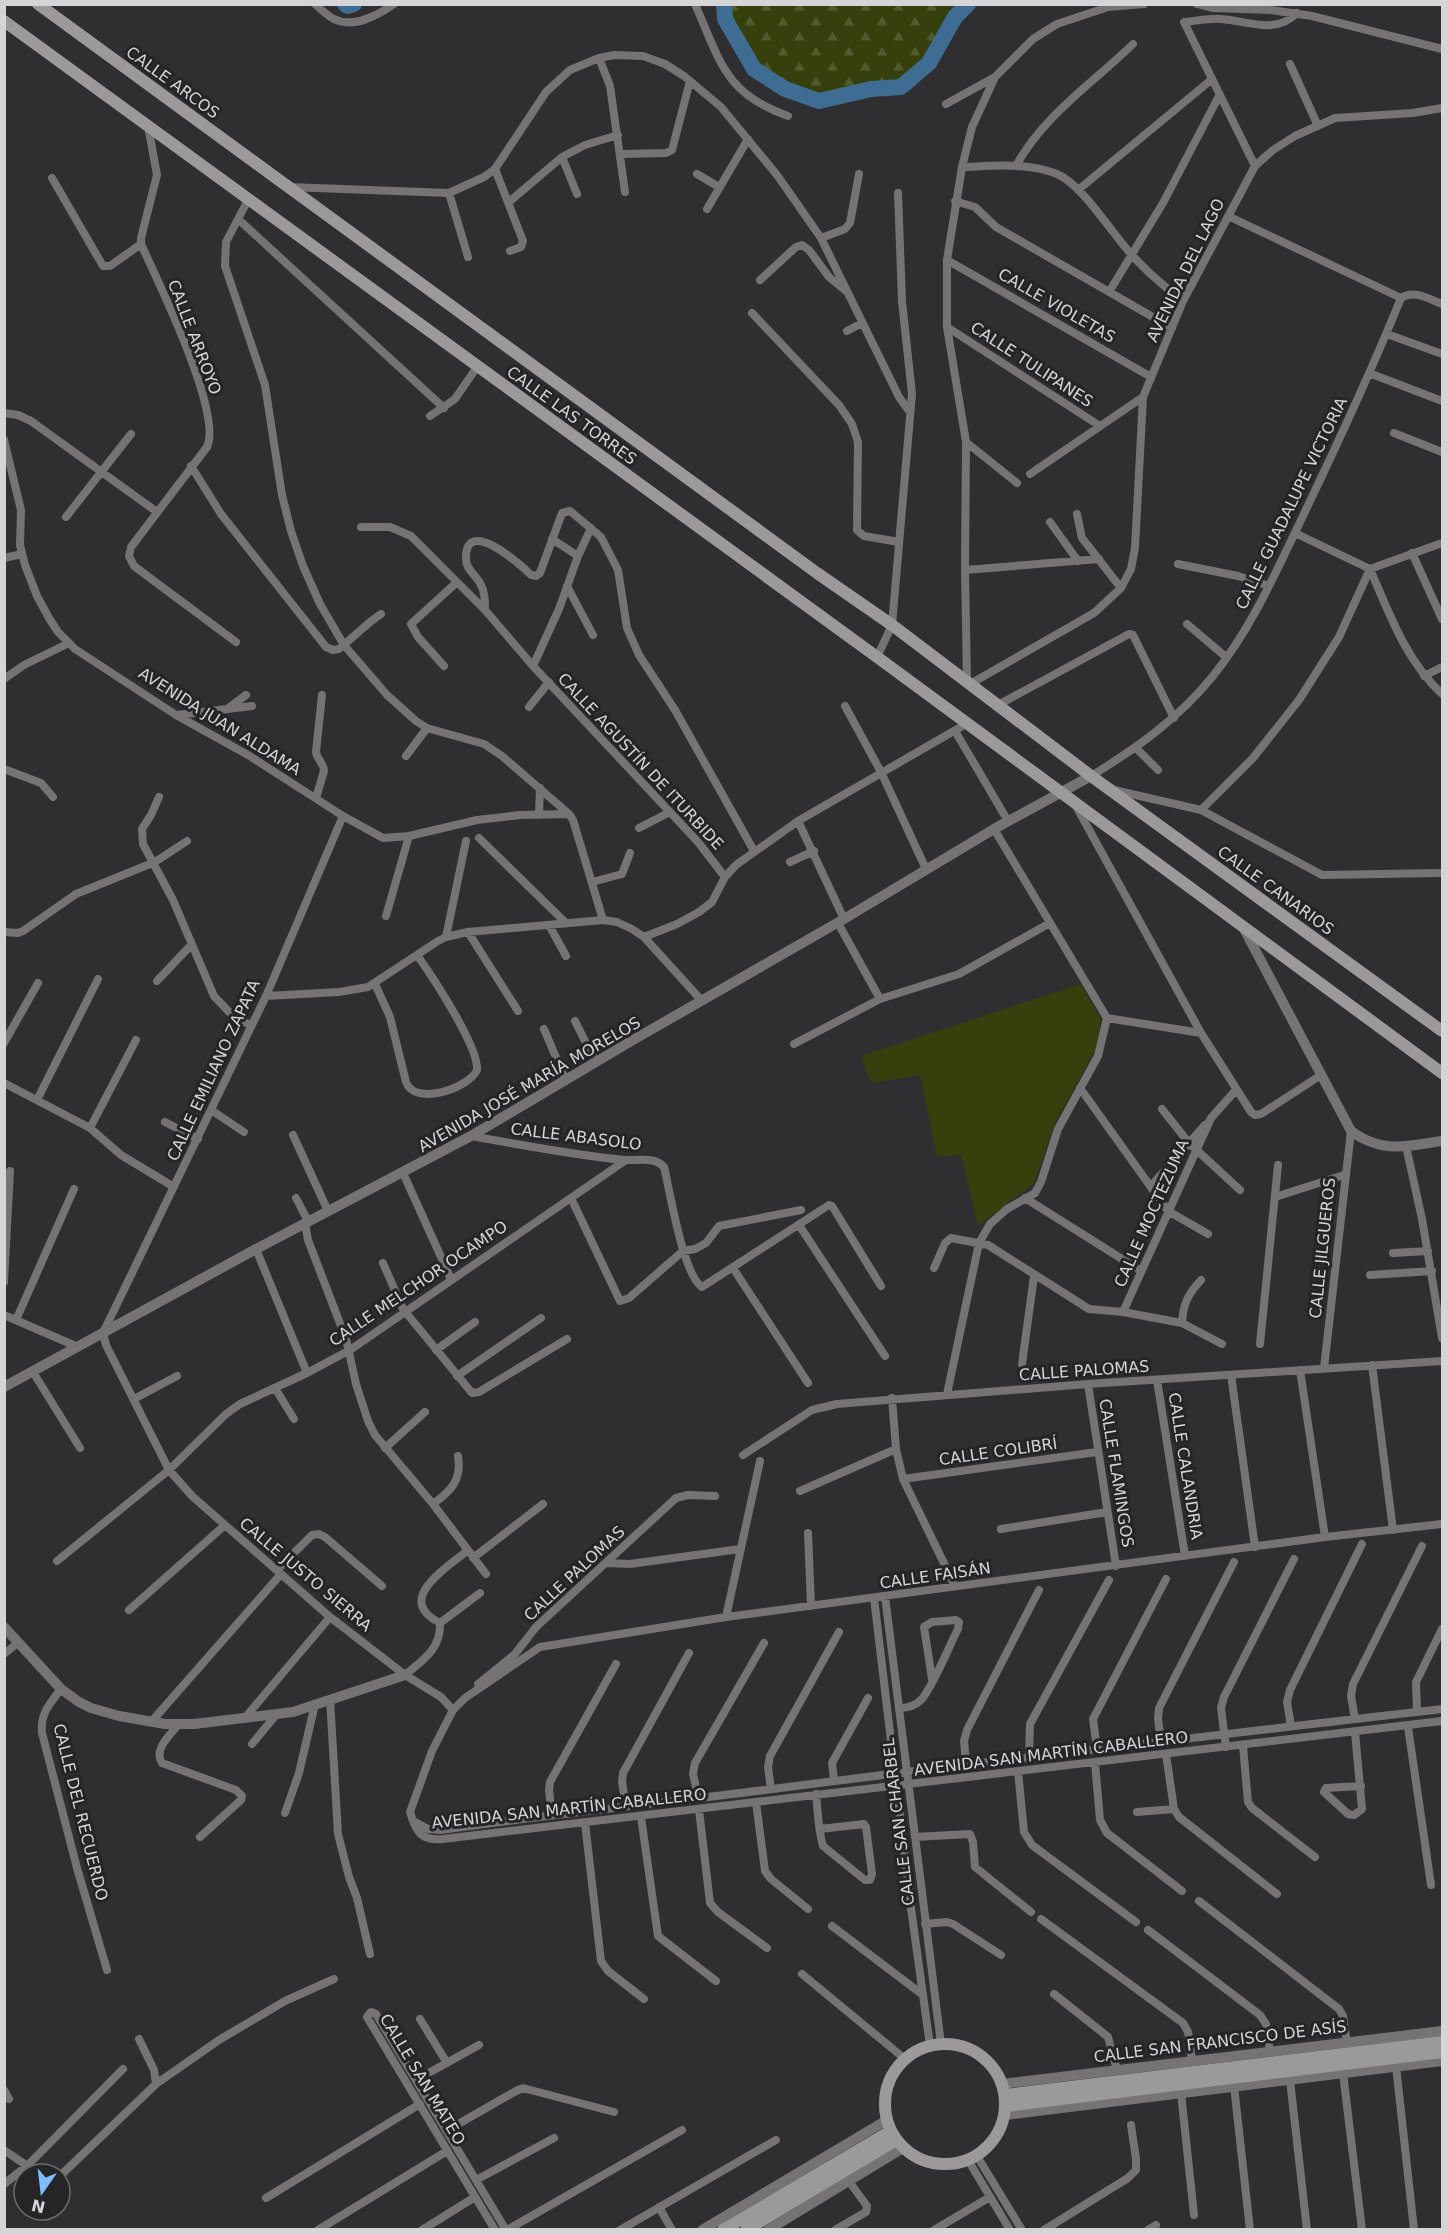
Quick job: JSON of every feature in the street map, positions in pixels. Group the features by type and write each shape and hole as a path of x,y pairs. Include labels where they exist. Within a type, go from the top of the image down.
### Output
{"main road":[{"name":"CALLE ARCOS","path":"39,4 288,187"},
{"path":"4,21 249,198"},
{"name":"CALLE LAS TORRES","path":"288,187 998,705"},
{"name":"CALLE LAS TORRES","path":"249,198 477,367 877,657 961,727 1060,792"},
{"name":"CALLE CANARIOS","path":"998,705 1091,776 1443,1031"},
{"path":"1060,792 1443,1073"},
{"name":"CALLE SAN FRANCISCO DE ASÍS","path":"1005,2100 1443,2042"},
{"path":"935,2045 960,2046 978,2054 993,2067 1005,2100 996,2138 973,2158 946,2165 923,2161 894,2135 884,2099 891,2077 905,2059 917,2051 935,2045"},
{"path":"1005,2100 1443,2052"},
{"path":"723,2229 894,2135"},
{"path":"746,2229 894,2135"}],"street":[{"path":"315,4 332,19 350,22 370,18 394,4"},
{"path":"695,4 730,80 759,105 788,116"},
{"path":"946,104 994,77 1033,39 1057,24 1108,7 1144,4"},
{"path":"1197,4 1212,8 1271,10 1297,14 1443,50"},
{"path":"1255,166 1184,22 1221,19 1270,27 1290,21 1297,14"},
{"path":"1016,166 1026,147 1041,128 1133,44"},
{"path":"288,187 449,193 484,177 495,169 546,92 570,70 599,58 628,54 643,56 665,64 721,107 777,175 821,238 899,397 909,411"},
{"path":"599,58 610,86 625,192"},
{"path":"1290,64 1318,126"},
{"path":"968,683 965,570 966,442 947,327 947,260 962,166 972,128 994,77"},
{"path":"1078,190 1211,80"},
{"path":"621,154 669,152 675,144 690,81"},
{"path":"1109,292 1187,158 1219,96"},
{"name":"AVENIDA DEL LAGO","path":"968,683 1094,613 1121,588 1131,569 1135,548 1143,397 1183,301 1255,166 1281,145 1335,118 1413,113 1443,108"},
{"path":"52,178 103,266 110,266 141,244 157,175 148,124"},
{"path":"509,202 562,157 585,145 618,135"},
{"path":"707,209 748,139"},
{"path":"562,157 577,194"},
{"path":"962,166 1038,168 1060,175 1078,190 1132,255 1183,301"},
{"path":"495,169 524,242 521,247 510,251"},
{"path":"696,174 719,187"},
{"path":"821,238 845,228 850,223 859,174"},
{"path":"449,193 468,257"},
{"path":"877,657 891,625 912,394 902,301 898,193"},
{"path":"249,198 226,242 225,266 266,385 286,512 307,575 320,604 344,645 387,695 416,721 427,728 484,744 502,756 569,814 573,820 603,920"},
{"path":"955,201 975,207 996,227 1172,328"},
{"path":"1228,216 1404,296 1415,293 1443,304"},
{"path":"238,219 444,408"},
{"name":"CALLE ARROYO","path":"141,244 196,373 205,403 211,437 207,447 190,466 131,547 130,561 236,642"},
{"path":"760,280 802,245 809,250 829,277 848,292"},
{"name":"CALLE VIOLETAS","path":"947,260 1151,377"},
{"name":"CALLE GUADALUPE VICTORIA","path":"1060,792 1136,748 1174,718 1214,676 1269,586 1404,296"},
{"path":"752,313 839,405 852,424 858,442 857,530 864,536 899,542"},
{"path":"847,332 862,323"},
{"name":"CALLE TULIPANES","path":"947,327 1100,426"},
{"path":"1387,334 1443,354"},
{"path":"430,416 455,399 477,367"},
{"path":"1370,373 1443,401"},
{"path":"1030,474 1143,397"},
{"path":"4,413 18,415 31,421 156,512"},
{"path":"66,517 131,434"},
{"path":"1394,434 1443,452"},
{"name":"AVENIDA JUAN ALDAMA","path":"4,440 21,510 22,554 37,596 58,632 69,643 176,715 248,755 343,816 383,838 409,836 477,820 569,814"},
{"path":"966,442 1017,483"},
{"path":"190,466 221,514 324,645 337,650 381,614"},
{"path":"485,610 485,594 479,580 468,568 466,560 468,547 472,543 481,541 500,548 531,575 536,576 540,573 562,513 570,511 591,528 601,537 618,570 627,628 639,655 675,710 754,851"},
{"path":"1077,514 1082,538 1121,588"},
{"path":"1050,522 1078,561"},
{"name":"CALLE AGUSTÍN DE ITURBIDE","path":"361,527 390,527 404,531 417,541 485,610 533,666 698,842 725,877"},
{"path":"533,666 591,528"},
{"path":"1295,533 1370,569 1401,640 1424,676 1443,694"},
{"path":"552,539 578,556"},
{"path":"1201,810 1253,758 1299,700 1339,637 1370,569 1443,543"},
{"path":"1412,553 1443,620"},
{"path":"4,558 22,554"},
{"path":"965,570 1099,559"},
{"path":"1178,564 1238,576 1269,586"},
{"path":"444,666 418,637 411,624 456,583"},
{"path":"567,586 593,634"},
{"path":"1187,624 1226,657"},
{"path":"998,705 1129,634 1133,635 1174,718"},
{"path":"4,679 24,665 69,643"},
{"path":"1424,676 1443,667"},
{"path":"529,708 549,682"},
{"path":"225,710 246,695"},
{"path":"316,798 324,771 316,752 322,695"},
{"path":"176,715 252,706"},
{"path":"845,706 881,772 926,869"},
{"path":"961,727 1008,821"},
{"name":"CALLE AGUSTÍN DE ITURBIDE","path":"644,937 666,929 699,912 712,902 725,877 754,851 798,821 961,727"},
{"path":"406,756 427,728"},
{"path":"1136,748 1158,770"},
{"path":"4,769 41,783 53,797"},
{"path":"539,815 540,788"},
{"path":"1108,788 1201,810 1322,875 1440,873"},
{"name":"AVENIDA JOSÉ MARÍA MORELOS","path":"4,1388 306,1222 404,1173 471,1136 1060,792"},
{"path":"159,797 141,833 147,850 155,862 213,996 222,1006 251,1026"},
{"path":"1075,803 1201,1033 1251,1112 1261,1114 1321,1075"},
{"path":"639,828 670,812"},
{"name":"CALLE EMILIANO ZAPATA","path":"103,1333 266,996 343,816"},
{"path":"798,821 814,851 841,921 880,999"},
{"path":"947,1394 979,1243 990,1224 1007,1209 1035,1193 1041,1182 1058,1128 1098,1056 1107,1018 994,829"},
{"path":"386,916 409,836"},
{"path":"479,838 566,923"},
{"path":"4,932 23,931 76,894 155,862 188,841"},
{"path":"446,937 466,841"},
{"path":"790,862 814,851"},
{"path":"592,882 622,874 630,853"},
{"path":"266,996 362,989 375,984 446,937 468,932 603,920 625,925 644,937 702,1001"},
{"path":"794,1044 880,999 960,974 1050,923"},
{"path":"549,925 566,956"},
{"path":"1243,927 1351,1131 1376,1145 1391,1147 1443,1141"},
{"path":"468,932 518,1011"},
{"path":"157,981 191,945"},
{"path":"375,984 390,1017 408,1087 415,1093 427,1094 469,1081 477,1070 476,1058 448,1002 417,955"},
{"path":"37,1100 98,979"},
{"path":"4,1043 38,983"},
{"path":"1107,1018 1201,1033"},
{"path":"574,1021 596,1063"},
{"path":"544,1029 566,1081"},
{"path":"90,1128 136,1040"},
{"path":"4,1083 90,1128 121,1155 174,1187"},
{"path":"1080,1088 1168,1211 1208,1234"},
{"name":"CALLE MOCTEZUMA","path":"934,1268 947,1240 956,1238 988,1245 1089,1309 1123,1312 1211,1118 1236,1090"},
{"path":"1162,1109 1189,1143 1240,1190"},
{"path":"211,1110 244,1132"},
{"path":"1151,1186 1211,1118"},
{"path":"165,1122 198,1139"},
{"name":"CALLE JILGUEROS","path":"1324,1368 1344,1175 1351,1131"},
{"path":"293,1135 328,1211"},
{"name":"CALLE ABASOLO","path":"471,1136 626,1160 657,1161 664,1167 683,1251 696,1283 702,1287 733,1268"},
{"path":"1406,1146 1432,1270 1443,1338"},
{"name":"CALLE MELCHOR OCAMPO","path":"57,1561 169,1470 233,1409 350,1350 626,1160"},
{"path":"1260,1344 1278,1165"},
{"path":"4,1282 10,1171"},
{"path":"404,1173 451,1279"},
{"path":"1275,1197 1344,1175"},
{"path":"16,1320 74,1189"},
{"path":"296,1198 306,1222 308,1240 350,1350 356,1384 368,1420 385,1448 433,1504 486,1574"},
{"path":"571,1198 620,1301 629,1298 683,1251 695,1249 706,1243 719,1226 801,1210"},
{"path":"1025,1198 1141,1271"},
{"path":"808,1383 733,1268 829,1205 832,1206 881,1286"},
{"path":"799,1225 885,1356"},
{"path":"256,1249 307,1373"},
{"path":"1394,1253 1428,1251"},
{"path":"383,1263 399,1303 472,1393 479,1392 567,1339"},
{"path":"1371,1275 1432,1270"},
{"path":"1022,1364 1034,1276"},
{"path":"1182,1323 1183,1307 1190,1292 1201,1281"},
{"path":"1123,1312 1182,1323 1222,1344"},
{"path":"5,1318 16,1320 78,1347"},
{"path":"457,1377 541,1318"},
{"path":"436,1350 475,1322"},
{"name":"CALLE JUSTO SIERRA","path":"103,1333 106,1345 169,1470 192,1496 330,1617 405,1675 441,1697 453,1710"},
{"name":"CALLE PALOMAS","path":"743,1455 812,1410 837,1404 947,1394 1443,1361"},
{"path":"1372,1365 1393,1530"},
{"path":"1300,1370 1325,1537"},
{"path":"33,1372 81,1448"},
{"path":"1231,1375 1255,1547"},
{"path":"134,1399 177,1376"},
{"name":"CALLE CALANDRIA","path":"1157,1380 1185,1556"},
{"name":"CALLE FLAMINGOS","path":"1088,1384 1116,1566"},
{"path":"275,1388 294,1419"},
{"path":"892,1398 896,1449 903,1479 955,1586"},
{"path":"385,1448 425,1412"},
{"path":"800,1491 896,1449"},
{"name":"CALLE COLIBRÍ","path":"903,1479 1097,1452"},
{"path":"433,1504 449,1492 457,1482 460,1466 458,1456"},
{"path":"726,1617 760,1461"},
{"name":"CALLE PALOMAS","path":"465,1698 486,1676 515,1654 536,1627 676,1498 688,1495 715,1496"},
{"path":"440,1623 431,1618 421,1606 423,1592 427,1585 543,1504"},
{"path":"1001,1529 1107,1512"},
{"name":"CALLE FAISÁN","path":"453,1710 465,1698 540,1647 726,1617 1325,1537 1443,1524"},
{"path":"129,1610 225,1525"},
{"path":"808,1533 811,1606"},
{"path":"152,1721 312,1535 319,1534 325,1537 382,1586"},
{"path":"1291,1726 1287,1702 1290,1690 1362,1544"},
{"path":"1355,1719 1351,1696 1353,1684 1422,1546"},
{"path":"607,1563 622,1564 740,1549"},
{"path":"1226,1747 1221,1708 1224,1697 1294,1559"},
{"path":"1161,1741 1159,1708 1234,1562"},
{"path":"1097,1748 1093,1719 1166,1579"},
{"path":"1029,1756 1030,1724 1109,1580"},
{"path":"966,1763 964,1741 967,1730 1039,1590"},
{"path":"440,1623 480,1593"},
{"name":"CALLE SAN CHARBEL","path":"885,1596 926,1924 935,2045"},
{"name":"CALLE SAN CHARBEL","path":"874,1598 923,1995 935,2045"},
{"path":"244,1719 330,1617"},
{"path":"899,1708 915,1705 921,1700 932,1680 958,1629 959,1622 956,1620 932,1622 924,1627 932,1680"},
{"path":"4,1627 61,1689 91,1708 119,1716 178,1725 276,1715 405,1675 435,1648 440,1636 440,1623"},
{"path":"1417,1712 1416,1682 1443,1629"},
{"path":"771,1789 768,1767 770,1756 839,1632"},
{"path":"4,1654 19,1642"},
{"path":"698,1797 693,1774 694,1763 764,1644"},
{"path":"626,1806 622,1782 623,1773 689,1653"},
{"path":"552,1814 550,1782 616,1664"},
{"name":"CALLE DEL RECUERDO","path":"61,1689 46,1709 42,1720 42,1733 77,1868 107,1970"},
{"path":"834,1780 832,1763 868,1698"},
{"path":"330,1699 338,1834 346,1869 357,1898 370,1954"},
{"path":"285,1813 299,1773 315,1704"},
{"name":"AVENIDA SAN MARTÍN CABALLERO","path":"415,1822 428,1830 441,1830 552,1814 771,1789 966,1763 1443,1709"},
{"path":"415,1822 410,1812 417,1788 432,1751 453,1710"},
{"path":"252,1744 276,1715"},
{"name":"AVENIDA SAN MARTÍN CABALLERO","path":"415,1822 420,1834 435,1840 909,1785 1018,1770 1408,1727 1443,1721"},
{"path":"178,1725 159,1750 159,1759 162,1763 236,1790 242,1796 241,1800 200,1837"},
{"path":"1408,1727 1431,1886"},
{"path":"1355,1732 1361,1786 1362,1809 1354,1815 1348,1814 1324,1792 1326,1788 1361,1786"},
{"path":"1243,1746 1248,1802 1252,1808 1316,1857"},
{"path":"1166,1754 1174,1809 1179,1817 1277,1894"},
{"path":"1095,1763 1100,1820 1107,1833 1182,1892"},
{"path":"1018,1770 1024,1832 1032,1845 1136,1922"},
{"path":"816,1794 820,1829 822,1843 825,1848 865,1880 870,1880 872,1875 864,1824 820,1829"},
{"path":"756,1802 765,1871 771,1879 808,1909"},
{"path":"1137,1812 1174,1809"},
{"path":"699,1810 710,1903 718,1912 767,1948"},
{"path":"641,1817 658,1936 717,1982"},
{"path":"585,1823 601,1961 608,1971 644,1998"},
{"path":"915,1837 970,1834 975,1867 1031,1912"},
{"path":"1199,1901 1339,2009 1343,2016 1347,2043"},
{"path":"1041,1919 1183,2023 1188,2032 1192,2061"},
{"path":"926,1924 947,1922 953,1924 1001,1956"},
{"path":"832,1926 923,1995"},
{"path":"1148,1930 1260,2015 1266,2024 1270,2052"},
{"path":"801,1974 905,2059"},
{"path":"72,2164 156,2084 219,2040 285,2001 334,1979"},
{"path":"1054,1994 1108,2037 1117,2070"},
{"name":"CALLE SAN MATEO","path":"495,2229 367,2017 371,2012 376,2014 506,2229"},
{"path":"420,2019 447,2063"},
{"name":"CALLE SAN FRANCISCO DE ASÍS","path":"1005,2100 1117,2070 1443,2031"},
{"path":"139,2039 154,2070 156,2084"},
{"path":"416,2080 480,2045"},
{"path":"1005,2100 1181,2093 1443,2061"},
{"path":"1396,2066 1414,2229"},
{"path":"31,2162 123,2069"},
{"path":"1342,2073 1362,2229"},
{"path":"1290,2080 1306,2229"},
{"path":"1234,2086 1250,2229"},
{"path":"446,2131 523,2088 614,2112"},
{"path":"4,2090 9,2099"},
{"path":"1181,2093 1194,2215"},
{"path":"266,2198 420,2104"},
{"path":"1044,2229 1128,2178 1136,2170 1137,2159 1131,2124"},
{"path":"506,2229 682,2130"},
{"path":"768,2229 848,2180 894,2135"},
{"path":"702,2229 894,2135"},
{"path":"476,2180 554,2138"},
{"path":"620,2229 776,2140"},
{"path":"4,2150 21,2162"},
{"path":"318,2229 447,2151"},
{"path":"973,2158 990,2197 1010,2229"},
{"path":"973,2158 1022,2229"},
{"path":"835,2229 866,2212 867,2209 848,2180"},
{"path":"422,2229 475,2197"},
{"path":"934,2229 990,2197"},
{"path":"659,2207 672,2229"}],"green space":[{"path":"724,4 968,5 955,17 929,63 901,87 871,89 819,101 785,89 754,69 725,19"},
{"path":"1081,984 1101,1020 1096,1048 1055,1123 1034,1183 978,1226 961,1155 937,1157 920,1075 871,1083 861,1056"}],"waterway":[{"path":"345,4 348,6 354,4"},
{"path":"724,4 725,19 754,69 785,89 819,101 871,89 901,87 929,63 955,17 968,4"}]}
